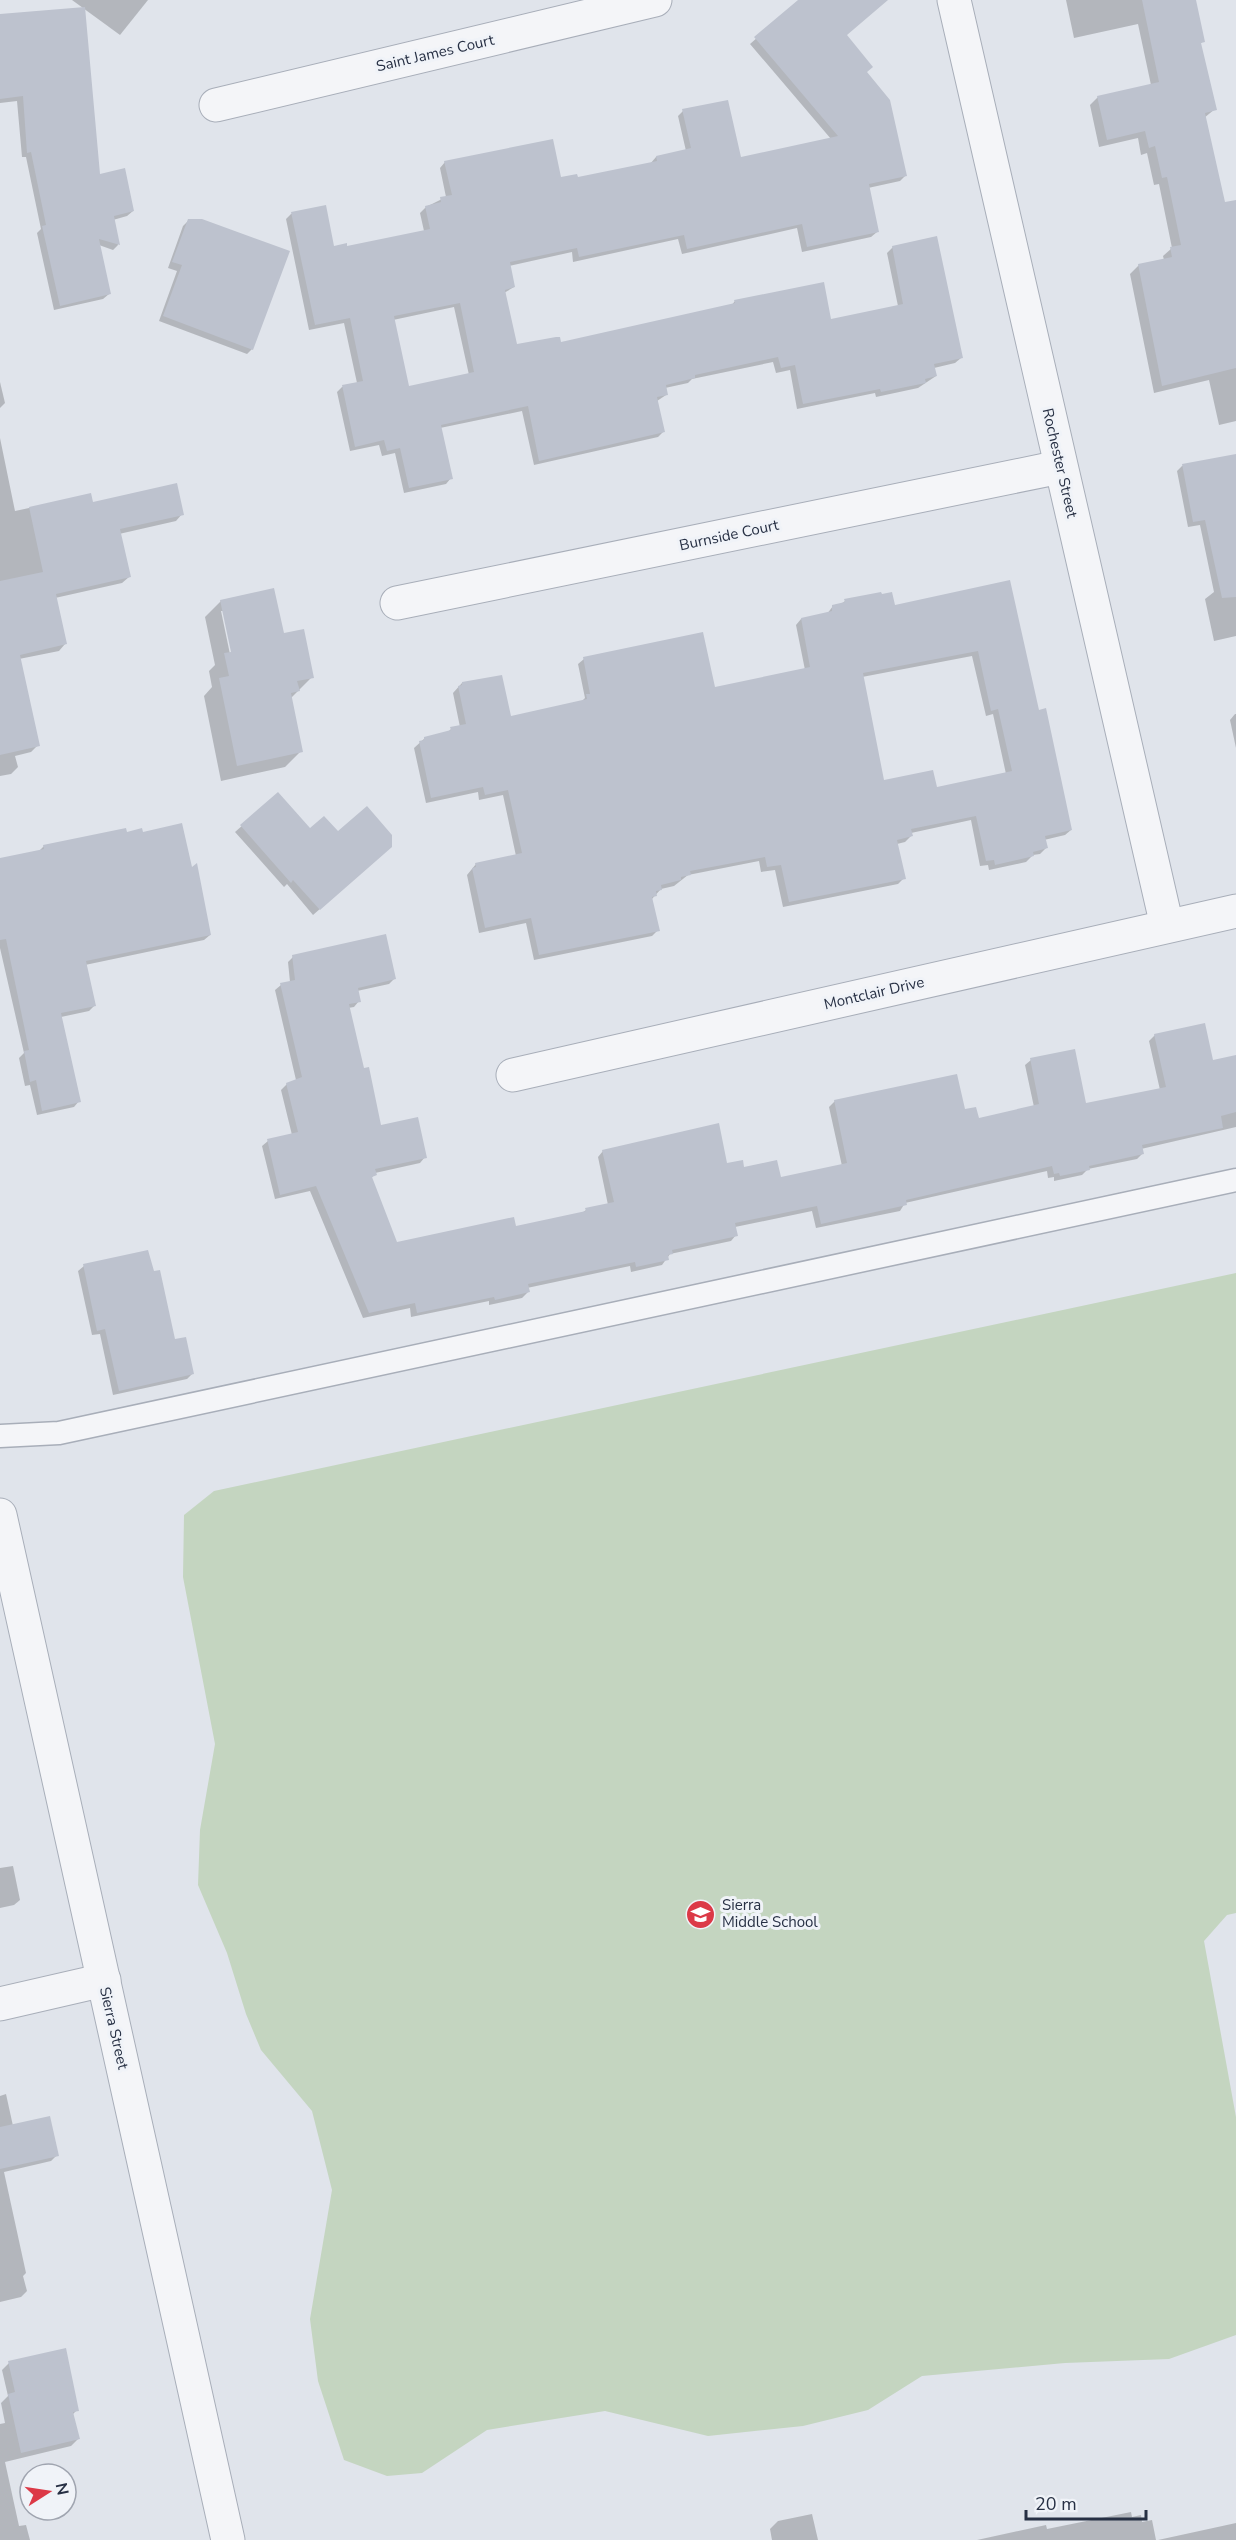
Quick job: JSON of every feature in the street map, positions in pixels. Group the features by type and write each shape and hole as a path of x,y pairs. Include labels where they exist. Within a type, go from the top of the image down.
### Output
{"street":[{"name":"Saint James Court","path":"216,105 655,0"},
{"name":"Rochester Street","path":"954,0 1167,927"},
{"name":"Burnside Court","path":"397,603 1060,466"},
{"name":"Montclair Drive","path":"513,1075 1236,911"},
{"name":"Sierra Street","path":"0,1515 228,2540"},
{"path":"0,2004 104,1980"}],"lane":[{"path":"0,1436 59,1433 1236,1180"}],"green space":[{"name":"Sierra Middle School","path":"1236,1273 1236,1913 1227,1915 1204,1941 1236,2117 1236,2335 1169,2359 1065,2363 922,2376 868,2410 803,2426 708,2436 605,2411 487,2430 422,2473 387,2476 344,2460 318,2381 310,2319 332,2190 312,2111 261,2050 246,2014 227,1953 198,1885 200,1830 215,1744 183,1577 184,1515 214,1491"}],"building":[{"path":"798,0 888,0 847,35 873,67 867,72 890,100 907,176 869,184 879,232 807,247 802,224 687,249 684,235 579,257 577,248 510,262 515,287 505,290 517,344 556,337 560,337 561,342 735,303 734,300 824,282 831,319 903,304 892,246 937,236 963,358 934,364 937,376 925,379 926,383 881,392 880,389 803,404 795,365 781,368 778,357 695,375 695,378 666,385 668,395 657,397 665,432 539,461 528,406 441,425 453,479 409,488 400,448 387,451 384,440 355,447 342,385 363,381 350,318 315,325 291,212 326,205 334,246 347,243 347,246 430,229 425,206 441,202 440,197 452,195 444,161 553,139 561,177 577,174 578,177 657,161 656,156 691,148 682,109 728,100 741,157 838,136 754,37","holes":["460,303 474,372 409,386 394,316"]},
{"path":"1142,0 1196,0 1205,42 1201,43 1217,110 1205,113 1225,202 1236,200 1236,368 1162,386 1138,264 1172,257 1170,247 1181,245 1167,177 1162,178 1155,146 1149,148 1145,131 1107,140 1097,96 1159,82"},
{"path":"85,7 100,174 125,168 134,211 114,216 120,245 99,239 111,294 60,306 42,226 46,225 31,152 27,153 23,96 0,99 0,14"},
{"path":"188,219 202,219 290,251 253,350 163,316 182,265 172,262"},
{"path":"1236,454 1236,597 1222,598 1205,520 1193,522 1182,464"},
{"path":"177,483 184,515 120,529 131,577 56,594 67,644 20,655 40,746 0,755 0,581 43,572 29,507 91,493 93,502"},
{"path":"1010,580 1039,710 1046,708 1072,830 1045,836 1048,848 1033,852 1034,856 995,865 994,860 986,861 976,816 911,829 913,836 897,840 906,879 789,902 781,865 767,867 765,857 690,871 691,875 681,877 681,880 661,885 662,890 656,891 657,896 652,897 660,931 539,955 531,918 485,928 472,868 476,867 475,863 522,853 508,790 485,795 483,787 431,798 419,741 424,740 424,737 451,730 450,727 466,724 458,686 462,685 462,682 502,675 511,716 587,699 586,694 590,694 583,657 703,632 715,687 810,667 801,618 832,611 832,605 845,602 844,599 881,592 882,594 892,592 895,605","holes":["978,651 991,711 998,709 1012,771 937,787 933,770 884,780 863,673"]},
{"path":"274,588 284,633 304,629 314,678 297,681 300,691 291,693 303,752 237,766 219,678 229,676 224,653 231,652 220,600"},
{"path":"278,792 310,828 324,816 338,831 367,806 392,835 392,847 320,910 293,880 291,883 240,825"},
{"path":"182,823 192,867 197,863 211,935 86,961 96,1006 61,1013 81,1102 42,1111 36,1080 30,1082 24,1051 29,1050 6,939 0,940 0,858 44,849 43,845 126,828 127,832 142,828 143,832"},
{"path":"386,934 396,979 358,988 361,1002 349,1004 364,1068 369,1067 381,1125 418,1117 427,1158 375,1169 377,1175 372,1177 397,1242 514,1217 516,1226 586,1211 585,1208 614,1202 602,1150 719,1123 727,1163 743,1160 744,1167 777,1160 781,1177 847,1163 834,1100 957,1074 965,1109 976,1107 979,1118 1039,1104 1030,1058 1075,1049 1086,1103 1166,1087 1154,1034 1205,1023 1213,1060 1236,1055 1236,1112 1221,1116 1223,1128 1142,1145 1144,1154 1089,1166 1090,1170 1060,1176 1059,1173 1054,1174 1052,1166 906,1200 907,1205 821,1224 817,1206 735,1223 738,1236 672,1250 673,1254 668,1255 669,1260 636,1267 635,1262 528,1284 530,1292 495,1300 494,1297 417,1313 415,1303 369,1313 316,1186 280,1195 267,1139 298,1132 286,1083 302,1077 280,983 295,980 292,955"},
{"path":"148,1250 154,1271 160,1270 175,1339 186,1337 194,1374 119,1391 105,1329 97,1331 83,1264"},
{"path":"50,2116 59,2156 0,2169 0,2127"},
{"path":"66,2348 79,2411 73,2412 80,2439 21,2453 8,2394 15,2392 8,2361"}],"place":[{"name":"Sierra Middle School","path":"701,1914"}]}
